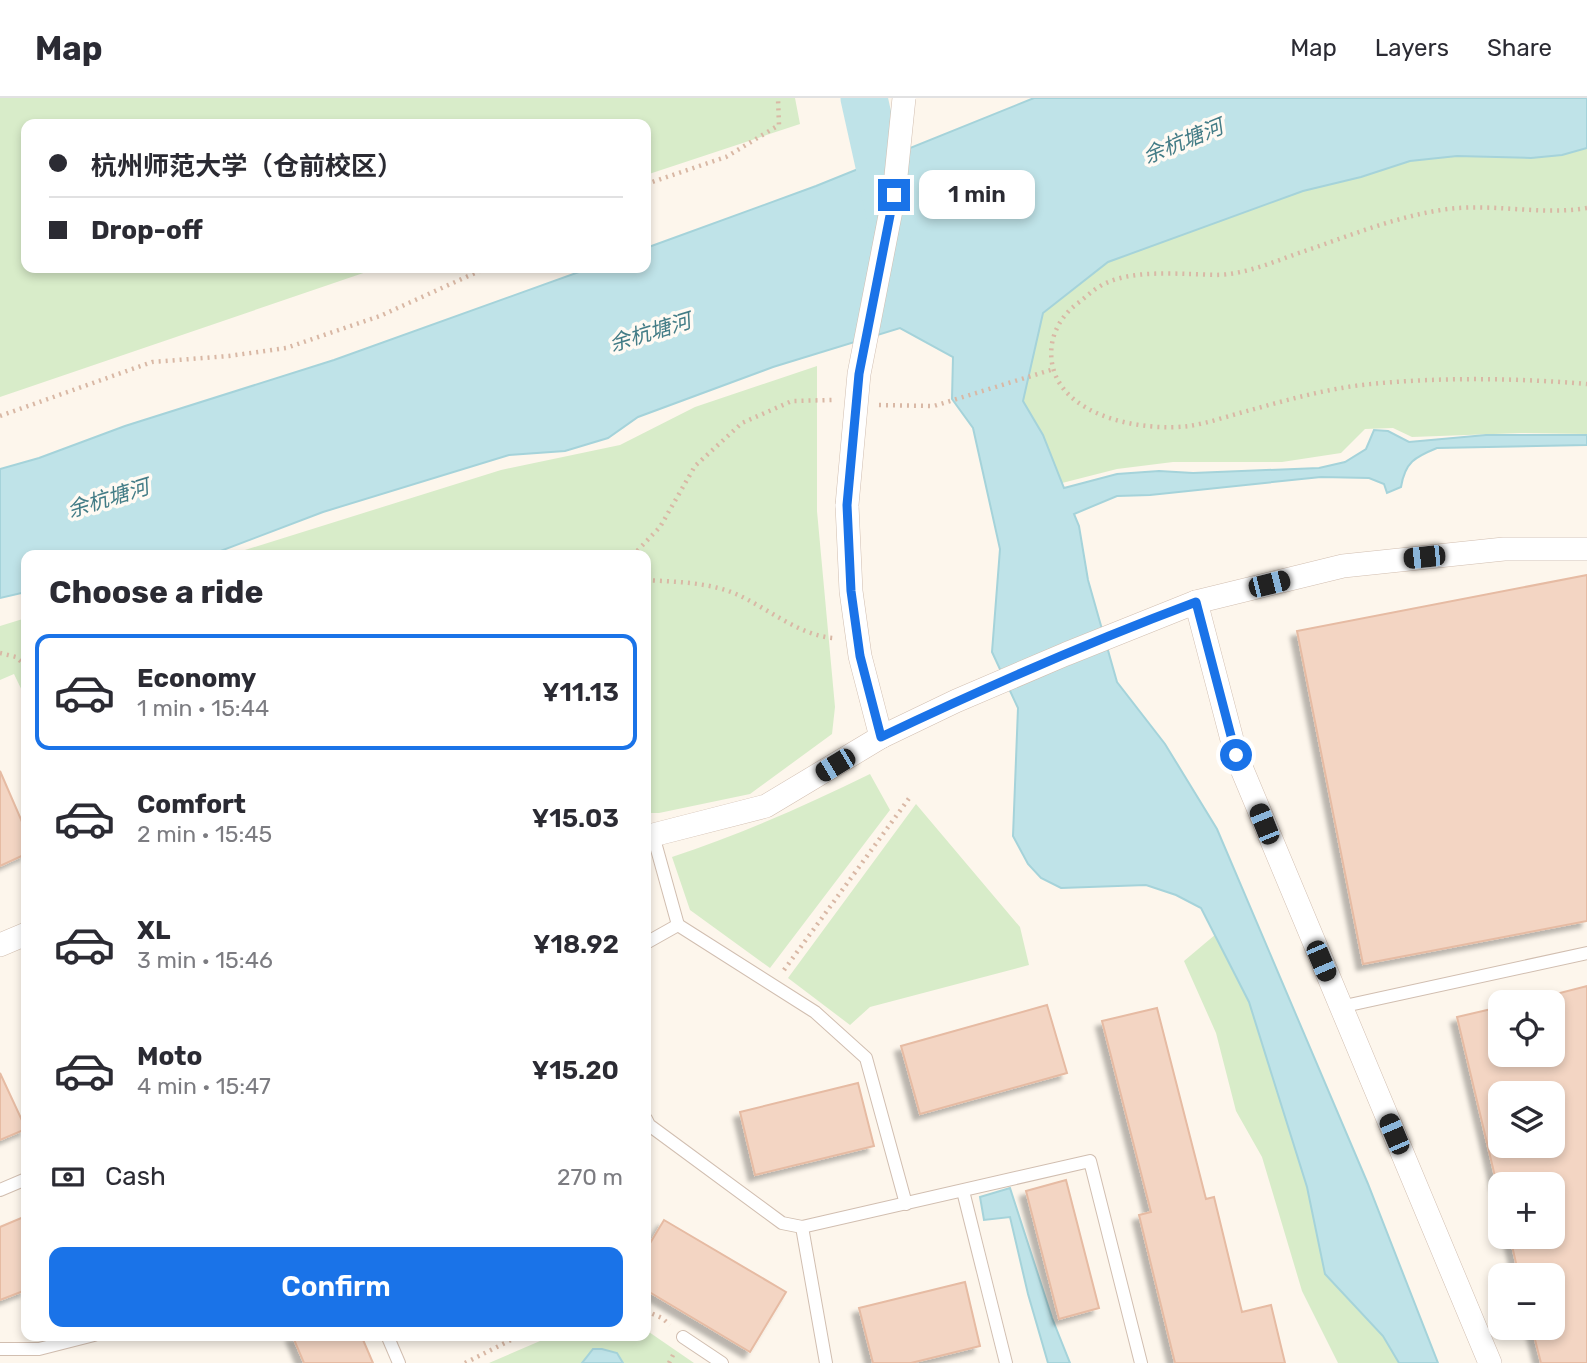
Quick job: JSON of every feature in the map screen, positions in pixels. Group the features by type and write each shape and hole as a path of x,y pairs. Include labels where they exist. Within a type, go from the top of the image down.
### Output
{"street":[{"path":"881,737 860,656 851,591 847,505 859,374 894,195 904,98"},
{"path":"651,835 766,806 881,737 956,701 1196,602 1343,566 1504,549 1587,549"},
{"path":"1196,602 1236,755 1490,1363"},
{"path":"0,946 21,936"}],"lane":[{"path":"651,841 678,925 815,1012 866,1058 906,1204"},
{"path":"651,940 678,925"},
{"path":"1340,1007 1587,953"},
{"path":"651,1126 782,1223 802,1227 1090,1161 1141,1363"},
{"path":"0,1190 21,1181"},
{"path":"963,1191 1006,1363"},
{"path":"802,1227 826,1363"},
{"path":"683,1338 722,1363"},
{"path":"0,1349 39,1349 70,1341"},
{"path":"390,1341 399,1363"}],"path":[{"path":"651,182 726,157 779,125 778,98"},
{"path":"1587,208 1570,211 1489,206 1442,210 1381,224 1265,265 1227,275 1134,276 1103,285 1067,311 1055,329 1052,360 1058,383 1081,405 1106,417 1153,427 1190,426 1289,399 1367,384 1412,381 1587,384"},
{"path":"0,416 152,362 286,348 380,316 475,273"},
{"path":"866,404 893,407 934,406 1054,369"},
{"path":"638,550 660,527 695,466 742,423 792,401 838,400"},
{"path":"651,580 702,584 734,593 817,637 859,640"},
{"path":"0,653 16,657 21,662"},
{"path":"773,985 910,797"},
{"path":"465,1363 509,1341"}],"green space":[{"path":"0,98 795,98 800,124 651,173 651,119 21,119 21,273 363,273 0,397"},
{"path":"1587,148 1587,434 1521,433 1412,437 1393,428 1365,429 1341,453 1282,462 1173,462 1117,469 1062,483 1043,435 1023,401 1043,313 1108,262 1303,191 1361,177 1410,161 1457,156 1531,158 1562,155"},
{"path":"817,366 817,511 835,707 832,734 750,794 651,813 651,550 245,550 501,470 620,445 695,407"},
{"path":"21,620 21,689 14,674 0,680 0,626"},
{"path":"870,774 890,810 770,968 690,910 672,857 772,819"},
{"path":"916,804 1020,927 1029,965 870,1007 850,1025 788,978"},
{"path":"1216,934 1249,1002 1307,1187 1325,1274 1383,1336 1399,1363 1338,1363 1302,1291 1262,1157 1236,1111 1216,1033 1184,961"},
{"path":"651,1333 694,1363 489,1363 540,1341 651,1341"}],"water":[{"name":"余杭塘河","path":"1034,98 1587,98 1587,148 1562,155 1531,158 1457,156 1410,161 1361,177 1303,191 1108,262 1043,313 1023,401 1043,435 1064,488 1117,474 1319,468 1345,462 1366,449 1374,430 1388,431 1409,442 1486,435 1587,435 1587,445 1437,448 1412,462 1405,472 1401,487 1387,493 1384,484 1369,478 1321,477 1117,496 1074,514 1079,526 1088,580 1117,682 1165,744 1217,829 1368,1184 1438,1363 1399,1363 1383,1336 1325,1274 1307,1187 1249,1002 1201,908 1176,895 1146,885 1061,888 1041,878 1028,864 1013,836 1018,708 992,652 1000,549 973,428 952,399 953,357 900,328 773,367 638,417 608,438 565,451 509,455 323,512 223,550 21,550 21,593 0,598 0,469 334,360 576,273 651,273 651,246 816,186"},
{"path":"1010,1188 1052,1318 1070,1363 1048,1363 1010,1217 984,1220 980,1197"},
{"path":"593,1349 617,1353 623,1363 582,1363"}],"building":[{"path":"1587,575 1587,921 1363,964 1297,631"},
{"path":"0,771 21,819 21,856 0,866"},
{"path":"1587,986 1587,1363 1541,1363 1535,1340 1565,1340 1565,1263 1516,1263 1513,1249 1565,1249 1565,1172 1494,1172 1491,1158 1565,1158 1565,1081 1488,1081 1488,1147 1457,1017 1488,1010 1488,1067 1565,1067 1565,992"},
{"path":"1047,1005 1067,1073 920,1114 901,1046"},
{"path":"1157,1008 1206,1199 1214,1197 1242,1312 1271,1305 1285,1363 1175,1363 1139,1215 1151,1212 1102,1021"},
{"path":"0,1073 21,1118 21,1131 0,1140"},
{"path":"858,1083 874,1146 755,1175 740,1112"},
{"path":"1066,1180 1099,1308 1059,1319 1026,1191"},
{"path":"21,1218 21,1292 0,1300 0,1227"},
{"path":"664,1220 786,1292 750,1352 651,1293 651,1242"},
{"path":"965,1282 980,1346 911,1363 873,1363 859,1308"},
{"path":"295,1341 364,1341 373,1363 304,1363"}],"waterway":[{"path":"864,98 892,224"}],"route":[{"path":"894,195 859,374 847,505 851,591 860,656 881,737 956,701 1196,602 1236,755"}]}
